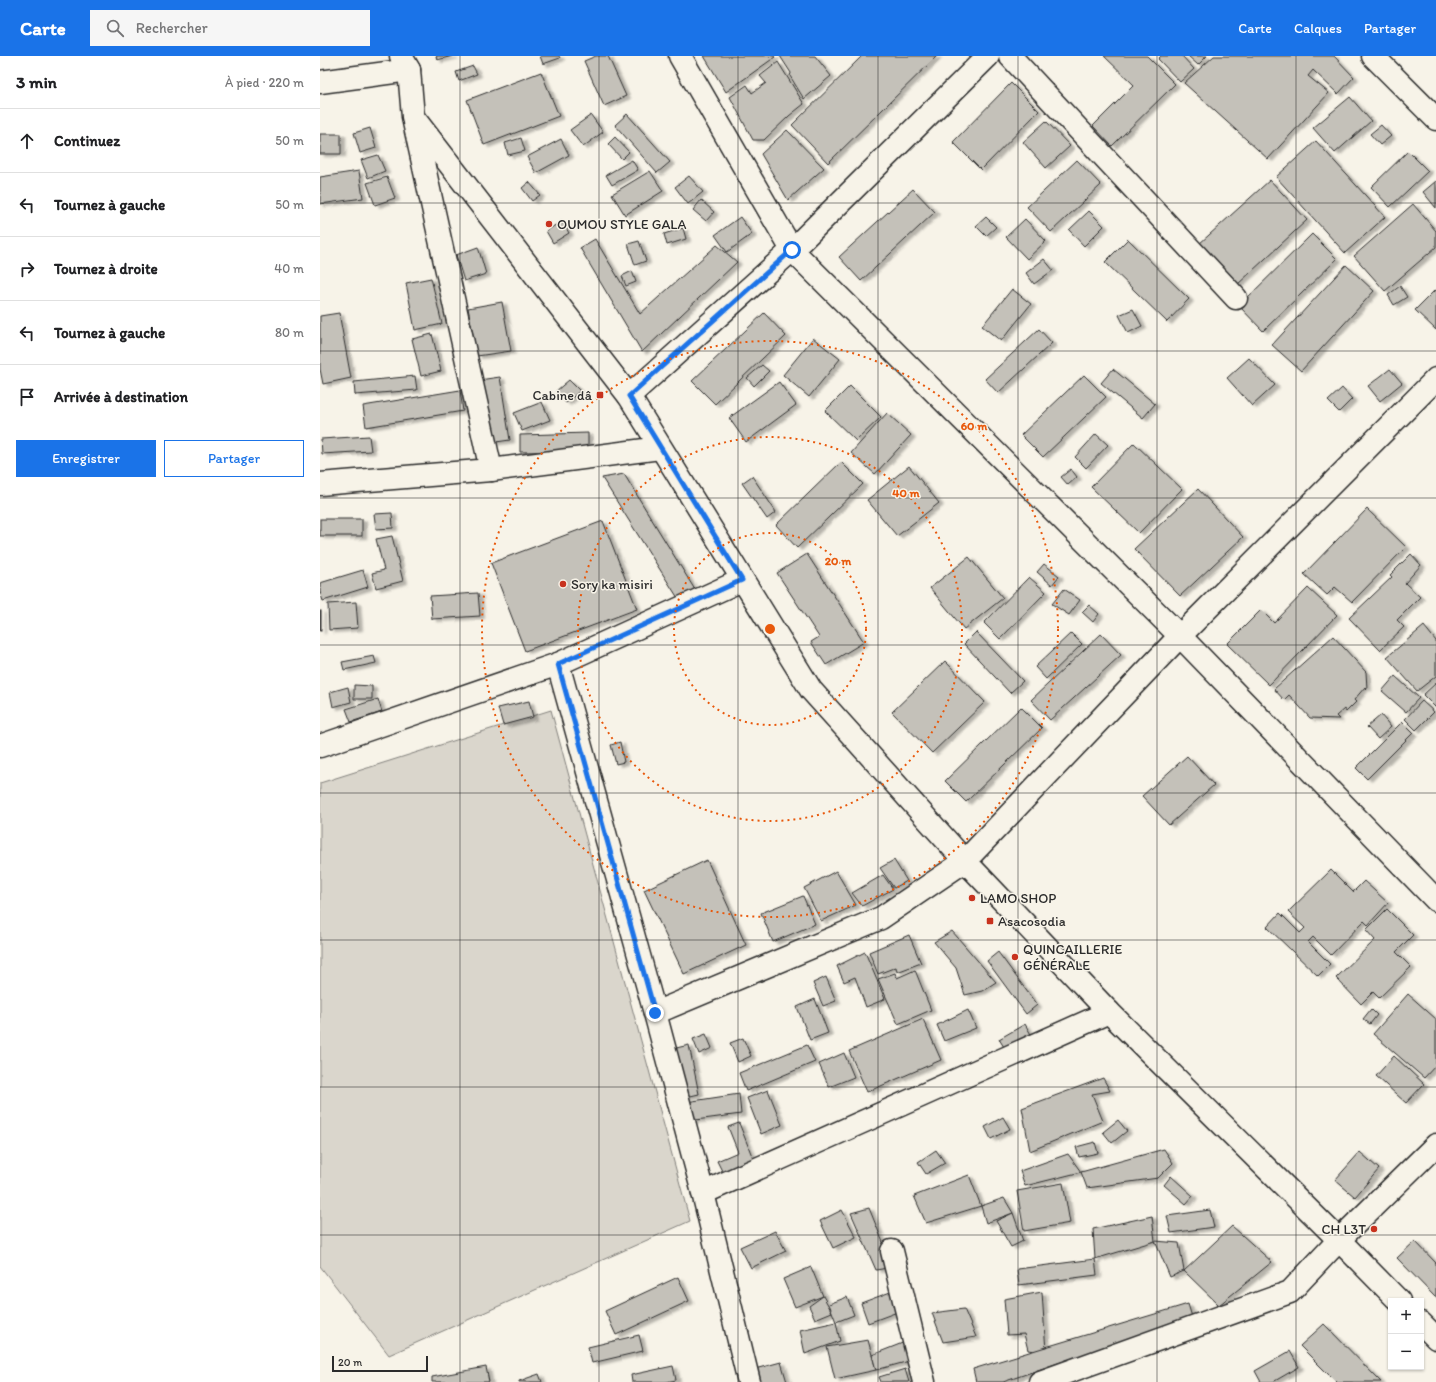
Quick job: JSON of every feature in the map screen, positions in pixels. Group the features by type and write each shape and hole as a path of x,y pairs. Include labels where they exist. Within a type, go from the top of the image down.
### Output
{"street":[{"path":"680,56 792,250 1180,636 1436,900"},
{"path":"629,396 792,250 988,56"},
{"path":"1010,56 1236,298"},
{"path":"1373,56 1436,119"},
{"path":"320,82 405,63 413,116 492,470"},
{"path":"413,116 629,396 811,690 965,860 1109,1012 1396,1298"},
{"path":"655,1013 881,918 965,860 1180,636 1436,379"},
{"path":"320,484 492,470 660,448"},
{"path":"320,746 558,664 742,580"},
{"path":"558,664 655,1013 703,1193 749,1382"},
{"path":"703,1193 1109,1012"},
{"path":"1040,1382 1290,1292 1339,1240 1436,1145"},
{"path":"892,1251 924,1382"},
{"path":"1424,1326 1436,1338"}],"shaded area":[{"path":"551,710 690,1221 389,1355 320,1266 320,783"}],"building":[{"path":"436,56 453,56 437,60"},
{"path":"540,56 559,56 560,58 543,64"},
{"path":"596,56 608,56 626,96 604,106 584,61"},
{"path":"704,56 774,56 775,57 726,92"},
{"path":"780,56 815,56 831,76 804,99 790,76 791,73"},
{"path":"862,56 937,56 828,163 792,125"},
{"path":"1104,56 1147,56 1175,84 1112,146 1093,126 1134,85"},
{"path":"1161,56 1182,56 1194,69 1180,82 1158,59"},
{"path":"1188,56 1207,56 1198,65"},
{"path":"1214,56 1334,56 1354,77 1338,94 1313,70 1308,76 1329,93 1268,159 1184,83"},
{"path":"778,62 804,104 764,140 753,140 730,97 747,85 752,93 766,83 760,76"},
{"path":"473,66 477,74 459,81 456,72"},
{"path":"541,72 559,116 484,145 467,100"},
{"path":"1011,83 1039,111 981,170 953,142"},
{"path":"1350,97 1371,121 1335,153 1313,128"},
{"path":"627,114 670,162 657,173 615,125"},
{"path":"591,115 603,132 583,147 570,130"},
{"path":"1046,121 1070,146 1046,168 1023,142"},
{"path":"1381,125 1391,136 1380,145 1370,134"},
{"path":"370,128 376,148 360,153 354,133"},
{"path":"787,130 824,168 788,200 761,154"},
{"path":"320,134 341,134 341,154 320,154"},
{"path":"615,137 629,152 622,159 608,144"},
{"path":"521,138 525,151 508,155 505,143"},
{"path":"561,139 569,155 536,173 527,157"},
{"path":"1316,141 1385,217 1345,253 1276,177"},
{"path":"1408,151 1428,171 1390,207 1371,187"},
{"path":"378,155 385,171 368,178 361,160"},
{"path":"632,160 638,170 612,185 606,175"},
{"path":"1077,160 1101,185 1051,232 1027,207"},
{"path":"359,171 363,198 320,204 320,177"},
{"path":"650,171 663,191 625,215 612,194"},
{"path":"689,176 703,192 688,204 675,187"},
{"path":"387,177 395,198 375,205 367,183"},
{"path":"1270,180 1307,220 1237,285 1199,244"},
{"path":"1436,181 1436,208 1423,192"},
{"path":"529,182 540,195 532,201 522,188"},
{"path":"913,189 935,212 861,281 839,257"},
{"path":"701,200 714,212 706,221 693,210"},
{"path":"1413,204 1436,231 1436,247 1385,291 1354,256"},
{"path":"1089,211 1104,226 1084,246 1069,230"},
{"path":"740,217 752,234 727,252 715,235"},
{"path":"986,217 996,227 986,236 976,226"},
{"path":"1025,219 1046,241 1027,259 1006,237"},
{"path":"562,221 569,233 553,243 546,231"},
{"path":"683,228 686,239 667,245 664,234"},
{"path":"1312,234 1337,259 1263,331 1239,306"},
{"path":"595,239 640,314 717,245 737,262 642,352 580,248"},
{"path":"1128,239 1189,299 1167,322 1105,262"},
{"path":"639,241 646,261 635,265 628,244"},
{"path":"478,247 486,274 464,281 456,255"},
{"path":"1044,259 1053,270 1034,284 1026,273"},
{"path":"1346,265 1374,291 1301,371 1272,345"},
{"path":"632,271 636,282 626,286 622,276"},
{"path":"431,278 442,324 415,330 406,283"},
{"path":"1400,286 1407,297 1394,305 1388,295"},
{"path":"1012,289 1031,304 1001,341 982,326"},
{"path":"1436,289 1436,330 1415,310"},
{"path":"502,302 511,351 477,356 468,308"},
{"path":"1133,309 1142,326 1128,333 1119,315"},
{"path":"339,313 351,378 323,384 320,369 320,316"},
{"path":"764,313 786,336 715,404 692,381"},
{"path":"1039,329 1052,343 998,393 985,379"},
{"path":"432,334 441,371 421,376 412,339"},
{"path":"813,338 840,359 809,397 783,375"},
{"path":"1249,358 1275,385 1252,406 1227,378"},
{"path":"762,365 769,371 754,386 747,378"},
{"path":"1113,369 1155,404 1143,418 1101,383"},
{"path":"1390,369 1402,383 1380,401 1368,386"},
{"path":"1084,375 1106,397 1043,457 1021,435"},
{"path":"415,376 417,390 355,395 354,382"},
{"path":"500,377 510,440 489,443 479,380"},
{"path":"569,380 580,391 566,403 556,391"},
{"path":"779,382 796,405 746,442 729,418"},
{"path":"850,386 881,417 856,441 825,411"},
{"path":"1342,388 1352,399 1339,412 1328,401"},
{"path":"460,390 463,411 366,427 363,406"},
{"path":"542,402 550,420 522,431 514,413"},
{"path":"887,413 911,435 875,474 851,453"},
{"path":"588,433 588,451 520,452 520,435"},
{"path":"1096,434 1108,445 1086,468 1075,457"},
{"path":"369,436 371,451 322,454 321,439"},
{"path":"1134,443 1182,489 1139,533 1091,487"},
{"path":"841,462 863,484 797,548 776,525"},
{"path":"909,466 939,503 897,536 867,500"},
{"path":"1071,469 1077,477 1068,485 1061,477"},
{"path":"624,474 700,598 683,606 602,478"},
{"path":"752,476 776,512 767,519 742,483"},
{"path":"1198,489 1243,537 1180,596 1134,549"},
{"path":"1367,509 1406,547 1352,602 1335,587 1327,595 1304,574"},
{"path":"392,513 393,528 376,529 374,514"},
{"path":"320,519 362,519 362,536 320,536"},
{"path":"603,521 637,609 525,651 491,563"},
{"path":"392,536 403,581 376,588 372,573 384,570 376,539"},
{"path":"807,554 864,642 826,665 811,642 819,637 777,573"},
{"path":"1411,554 1421,565 1405,583 1420,597 1397,620 1404,627 1380,650 1349,618 1392,577 1390,575"},
{"path":"969,557 1003,598 964,629 930,588"},
{"path":"1044,564 1059,576 1052,585 1037,572"},
{"path":"363,570 368,587 323,601 320,592 320,583"},
{"path":"1029,577 1046,592 1000,639 984,623"},
{"path":"1308,588 1337,615 1269,685 1227,644 1261,610 1274,623"},
{"path":"1064,589 1080,600 1069,615 1052,604"},
{"path":"478,593 480,616 432,619 430,596"},
{"path":"356,602 358,628 329,630 328,604"},
{"path":"1089,605 1099,614 1093,622 1082,612"},
{"path":"321,611 321,631 320,631"},
{"path":"1424,626 1436,641 1436,676 1417,691 1387,657"},
{"path":"976,632 1023,681 1010,693 964,644"},
{"path":"1071,633 1082,644 1046,679 1035,667"},
{"path":"1101,634 1121,655 1050,720 1031,700"},
{"path":"1333,636 1366,672 1367,689 1365,687 1354,700 1356,702 1346,712 1344,709 1336,716 1339,719 1310,718 1289,695 1284,700 1274,689"},
{"path":"374,656 376,663 344,670 342,662"},
{"path":"945,661 985,702 932,753 892,712"},
{"path":"1395,676 1419,698 1406,712 1382,691"},
{"path":"1436,683 1436,708 1423,695"},
{"path":"354,685 372,686 372,699 354,699"},
{"path":"348,687 351,702 333,707 330,692"},
{"path":"378,699 382,712 351,722 346,709"},
{"path":"529,701 533,717 503,725 498,708"},
{"path":"1422,701 1434,712 1416,730 1405,719"},
{"path":"1021,707 1042,728 966,802 945,781"},
{"path":"1381,715 1391,727 1378,739 1367,727"},
{"path":"1402,722 1413,733 1367,779 1356,768"},
{"path":"620,742 624,762 616,764 611,745"},
{"path":"1187,756 1214,785 1169,825 1142,796"},
{"path":"707,860 746,945 684,974 644,890"},
{"path":"894,860 907,881 894,888 880,868"},
{"path":"1331,870 1353,892 1364,881 1388,903 1368,925 1364,921 1331,955 1313,937 1308,942 1330,964 1318,976 1267,927 1280,913 1300,933 1305,928 1288,912"},
{"path":"836,871 856,905 821,921 804,888"},
{"path":"883,875 893,889 862,906 852,893"},
{"path":"803,896 815,924 773,942 761,913"},
{"path":"1387,909 1413,935 1396,952 1411,967 1379,998 1373,992 1361,1004 1336,978 1375,940 1366,930"},
{"path":"952,931 996,982 982,991 965,995 956,968 934,942"},
{"path":"909,935 921,963 897,972 896,967 878,974 869,952"},
{"path":"865,952 885,999 866,1007 855,977 844,982 837,966"},
{"path":"998,952 1037,1005 1026,1014 987,961"},
{"path":"915,970 931,1010 898,1024 878,979 895,973 897,978"},
{"path":"826,977 836,1001 823,1006 813,983"},
{"path":"1408,994 1436,1019 1436,1065 1424,1078 1373,1034"},
{"path":"815,999 828,1033 810,1040 797,1007"},
{"path":"1371,1009 1377,1015 1370,1024 1363,1019"},
{"path":"968,1010 976,1028 944,1041 937,1025"},
{"path":"923,1019 941,1060 867,1092 849,1051"},
{"path":"1025,1024 1033,1038 1007,1052 999,1039"},
{"path":"706,1034 712,1048 699,1054 693,1039"},
{"path":"743,1038 751,1056 738,1062 730,1043"},
{"path":"689,1045 699,1094 682,1098 672,1049"},
{"path":"807,1045 815,1062 746,1091 739,1073"},
{"path":"844,1053 854,1077 829,1087 819,1064"},
{"path":"1394,1056 1424,1084 1406,1103 1376,1076"},
{"path":"1103,1078 1110,1091 1092,1094 1103,1121 1030,1151 1022,1108"},
{"path":"768,1090 782,1125 761,1134 747,1098"},
{"path":"739,1094 741,1114 688,1121 686,1102"},
{"path":"1003,1117 1010,1129 991,1139 985,1127"},
{"path":"1118,1120 1127,1131 1112,1143 1103,1132"},
{"path":"739,1123 754,1161 723,1173 717,1161 738,1152 728,1127"},
{"path":"1095,1142 1098,1153 1079,1157 1076,1147"},
{"path":"1164,1149 1173,1163 1158,1178 1087,1188 1081,1172"},
{"path":"936,1150 945,1163 926,1174 918,1162"},
{"path":"1360,1152 1379,1169 1355,1197 1335,1180"},
{"path":"1068,1154 1081,1172 1025,1186 1020,1171"},
{"path":"969,1175 981,1206 926,1223 914,1196"},
{"path":"1171,1176 1193,1196 1186,1204 1164,1185"},
{"path":"1063,1183 1070,1223 1024,1231 1017,1191"},
{"path":"1004,1198 1013,1213 986,1223 981,1206"},
{"path":"869,1208 893,1267 876,1270 851,1213"},
{"path":"842,1210 856,1237 833,1248 820,1221"},
{"path":"1210,1210 1214,1227 1171,1233 1167,1216"},
{"path":"1013,1213 1023,1241 1011,1247 996,1221"},
{"path":"1152,1216 1155,1241 1095,1259 1093,1229"},
{"path":"1232,1226 1272,1262 1219,1305 1184,1271"},
{"path":"775,1231 786,1251 751,1268 740,1247"},
{"path":"1155,1241 1179,1243 1184,1271 1170,1277"},
{"path":"1415,1241 1436,1263 1436,1298 1397,1258"},
{"path":"1095,1259 1097,1275 1019,1285 1017,1269"},
{"path":"811,1267 823,1296 795,1307 783,1279"},
{"path":"678,1277 689,1301 616,1335 605,1311"},
{"path":"893,1291 900,1311 868,1323 861,1303"},
{"path":"1042,1292 1046,1352 1028,1350 1024,1334 1007,1335 1004,1299"},
{"path":"823,1296 832,1312 815,1319 809,1306"},
{"path":"847,1297 854,1315 836,1322 829,1304"},
{"path":"1188,1304 1192,1317 1003,1382 976,1382 973,1369"},
{"path":"964,1309 976,1337 943,1342 932,1313"},
{"path":"836,1322 840,1341 805,1354 800,1330"},
{"path":"1324,1324 1381,1382 1336,1382 1300,1346"},
{"path":"639,1335 643,1351 592,1363 588,1347"},
{"path":"868,1340 876,1370 835,1379 827,1347"},
{"path":"905,1342 913,1360 876,1370 872,1355"},
{"path":"1290,1351 1299,1367 1273,1382 1261,1382 1255,1371"},
{"path":"781,1362 787,1382 754,1382 751,1370"},
{"path":"673,1366 676,1380 666,1382 632,1382 631,1375"},
{"path":"486,1367 489,1382 432,1382 432,1377"},
{"path":"905,1369 909,1382 881,1382 879,1377"},
{"path":"539,1374 542,1382 519,1382 519,1381"}],"place":[{"name":"OUMOU STYLE GALA","path":"549,224"},
{"name":"Cabine dâ","path":"600,395"},
{"name":"Sory ka misiri","path":"563,584"},
{"name":"LAMO SHOP","path":"972,898"},
{"name":"Asacosodia","path":"990,921"},
{"name":"QUINCAILLERIE GÉNÉRALE","path":"1015,957"},
{"name":"CH L3T","path":"1374,1229"}],"route":[{"path":"655,1013 558,664 742,580 629,396 792,250"}]}
